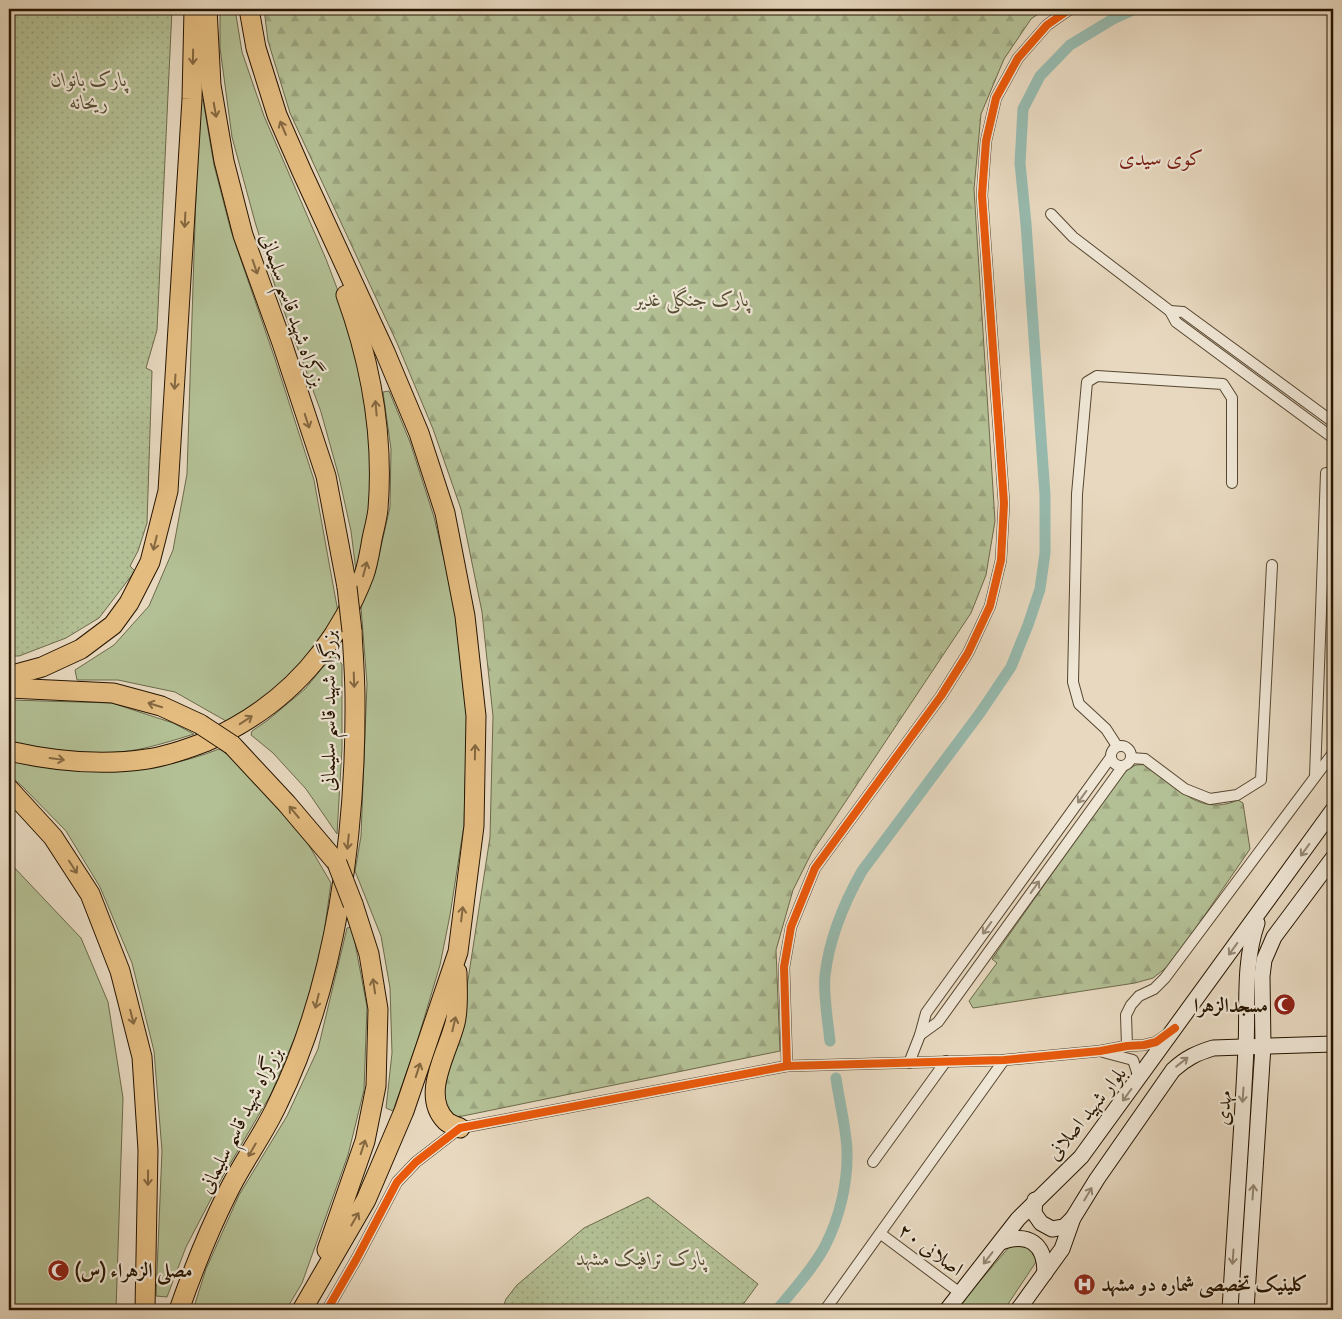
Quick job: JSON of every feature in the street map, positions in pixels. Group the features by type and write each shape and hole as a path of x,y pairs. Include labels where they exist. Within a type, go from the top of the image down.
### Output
{"highway":[{"path":"9,676 42,667 81,649 113,625 129,603 150,562 168,491 192,99 194,9"},
{"name":"بزرگراه شهید قاسم سلیمانی","path":"179,1310 191,1275 228,1191 278,1103 311,1023 316,1006 331,944 348,844 355,699 352,631 347,587 326,476 244,235 224,161 211,85 207,9"},
{"path":"249,9 256,48 277,115 420,433 445,513 465,616 476,716 474,826 458,952 456,1020 434,1090 435,1104 440,1114 447,1122 460,1128"},
{"path":"9,751 61,760 104,762 148,759 187,749 228,732 274,702 307,671 337,632 365,574 378,510 379,448 374,393 356,323 302,172"},
{"path":"9,688 113,694 161,706 200,724 232,745 287,804 336,863 354,904 368,954 378,1009 376,1086 365,1141 313,1292"},
{"path":"9,789 53,837 90,894 120,971 142,1057 148,1150 146,1310"},
{"path":"9,801 53,837"},
{"path":"302,1310 366,1200 404,1111 458,952"}],"main road":[{"name":"بلوار شهید اصلانی","path":"947,1310 1018,1218 1081,1157 1333,810"},
{"name":"مهدی","path":"1246,1310 1262,1046 1262,976 1264,960 1274,937 1333,858"},
{"name":"مهدی","path":"1230,1310 1246,1046 1246,975 1251,939 1262,909"},
{"path":"1018,1310 1062,1248 1073,1218 1097,1179 1173,1070 1185,1059 1196,1053 1213,1048 1333,1044"},
{"path":"1035,1200 1034,1213 1041,1223 1052,1228 1064,1227 1073,1218"},
{"path":"1001,1242 1014,1237 1028,1239 1039,1247 1045,1260 1045,1273"}],"street":[{"path":"787,1066 784,968 791,927 815,868 941,696 968,653 990,606 1002,560 1004,503 982,195 986,141 996,98 1018,58 1047,25 1070,9"},
{"path":"1051,214 1073,237 1170,310 1176,322 1333,438"},
{"path":"1170,310 1183,312 1333,422"},
{"path":"1116,746 1106,730 1079,704 1073,682 1077,494 1087,382 1097,376 1223,384 1232,398 1232,483"},
{"path":"1315,776 1326,473"},
{"path":"1131,758 1145,759 1186,789 1210,799 1237,795 1261,780 1272,565"},
{"path":"909,1063 926,1013 1111,757 1112,751 1116,746 1128,747 1131,758 1127,764 1123,766 975,968 938,1022 920,1035"},
{"path":"1127,1046 1126,1015 1131,1005 1139,996 1154,988 1165,978 1333,753"},
{"path":"1111,757 1114,762 1123,766"},
{"path":"1062,824 1074,833"},
{"path":"1006,902 1018,911"},
{"path":"964,960 975,968"},
{"path":"942,991 954,1000"},
{"path":"327,1310 398,1182 416,1162 460,1128 787,1066 1004,1060 1100,1051 1156,1042 1175,1028"},
{"path":"1100,1051 1133,1060 1140,1078"},
{"path":"825,1310 1004,1060"},
{"path":"874,1162 946,1061"},
{"name":"اصلانی ۲۰","path":"881,1234 960,1292"}],"green space":[{"name":"پارک بانوان ریحانه","path":"9,9 172,9 157,330 146,368 152,371 147,523 138,551 130,566 135,571 99,618 66,638 19,656 9,656"},
{"path":"220,9 235,9 242,52 264,116 326,259 350,323 373,446 372,503 356,571 351,531 339,477 321,412 276,289 255,222 232,137 220,48"},
{"name":"پارک جنگلی غدیر","path":"264,9 1045,9 1031,19 1004,59 981,114 974,189 995,521 986,575 971,613 812,852 793,890 776,950 780,1051 453,1118 439,1094 462,1019 490,837 493,716 482,612 461,509 433,429 397,343 290,113 268,41"},
{"path":"199,99 203,100 214,165 231,231 314,480 338,612 298,667 264,698 226,721 175,692 118,680 77,680 75,670 114,645 149,606 173,550 187,474"},
{"path":"389,391 410,442 434,517 458,618 467,716 464,825 450,915 440,965 417,1042 393,1111 386,1108 392,1053 390,988 381,936 355,871 361,836 367,684 361,607 375,573 390,507 391,449 383,392"},
{"path":"333,655 342,664 342,749 337,834 306,789 273,753 251,735 252,731 305,689"},
{"path":"9,700 112,703 173,723 194,734 145,748 95,753 12,743 9,742"},
{"path":"219,749 234,758 301,832 331,883 323,941 303,1018 271,1094 223,1176 186,1247 167,1297 156,1296 162,1151 154,1051 132,963 100,887 66,831 9,775 9,761 62,769 115,771 167,764"},
{"path":"1136,765 1151,766 1185,795 1201,803 1219,805 1238,800 1243,803 1250,849 1172,963 1153,978 1135,983 973,1008 969,1001 997,963 992,959 1116,783 1126,770"},
{"path":"9,862 81,938 108,1002 123,1098 116,1310 9,1310"},
{"path":"352,927 367,1007 364,1090 348,1155 302,1283 286,1310 193,1310 206,1269 239,1195 287,1116 318,1049 347,928"},
{"name":"پارک ترافیک مشهد","path":"648,1197 758,1284 739,1310 502,1310 506,1299 517,1285 584,1228"},
{"path":"1018,1242 1035,1251 1036,1262 1004,1310 955,1310 1010,1246"}],"waterway":[{"path":"830,1041 825,999 825,976 830,948 838,921 849,896 862,871 980,713 1011,667 1040,589 1045,553 1045,495 1020,163 1023,109 1040,76 1070,45 1113,19 1135,9"},
{"path":"777,1310 820,1255 839,1211 846,1174 847,1150 836,1078"}],"cycle path":[{"path":"787,1066 784,967 791,927 815,868 941,696 968,653 990,606 1001,560 1004,503 982,195 986,141 996,98 1018,58 1047,25 1070,9"},
{"path":"327,1310 397,1182 416,1162 460,1128 787,1066 1004,1060 1100,1051 1156,1042 1175,1028"}],"place":[{"name":"مسجدالزهرا","path":"1284,1005"},
{"name":"مصلی الزهراء (س)","path":"59,1270"},
{"name":"کلینیک تخصصی شمار‌ه دو مشهد","path":"1085,1284"}],"district":[{"name":"کوی سیدی","path":"1161,158"}]}
